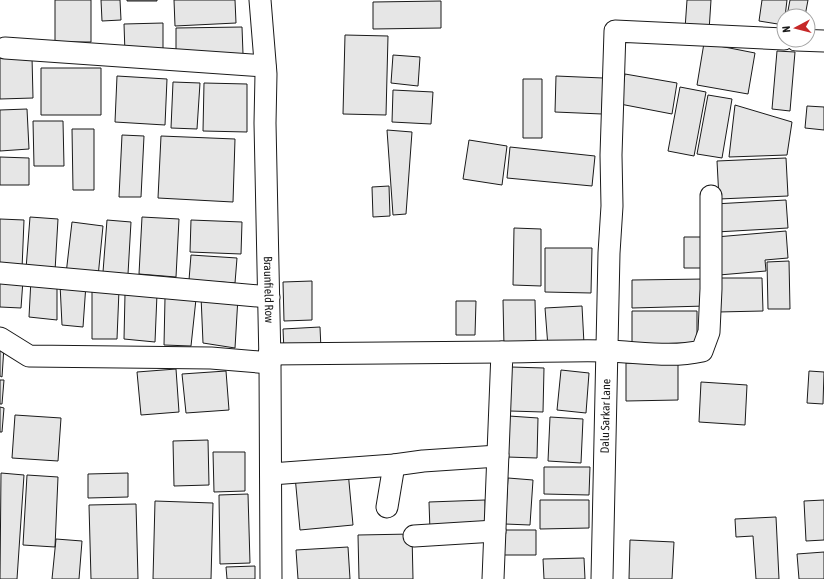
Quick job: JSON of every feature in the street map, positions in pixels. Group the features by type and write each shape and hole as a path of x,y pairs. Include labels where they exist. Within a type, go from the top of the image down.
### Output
{"street":[{"name":"Braunfield Row","path":"260,0 265,66 270,359 271,579"},
{"name":"Dalu Sarkar Lane","path":"602,579 615,31 776,39"},
{"path":"5,48 265,66"},
{"path":"0,338 29,356 270,359 502,352 607,351 649,354 687,354 702,351 709,332 711,289 711,196"},
{"path":"0,273 269,297"},
{"path":"493,579 502,352"},
{"path":"271,474 498,456"},
{"path":"387,507 394,464"},
{"path":"414,536 495,531"}],"building":[{"path":"55,0 91,0 91,42 55,42"},
{"path":"101,0 120,0 121,20 102,21"},
{"path":"157,0 157,1 127,1"},
{"path":"174,0 235,0 236,23 175,26"},
{"path":"687,0 711,0 709,31 685,29"},
{"path":"762,0 787,0 786,8 776,8 776,24 759,21"},
{"path":"790,0 808,0 806,8 788,8"},
{"path":"441,1 441,28 373,29 373,2"},
{"path":"163,23 163,53 125,53 124,24"},
{"path":"242,27 243,54 176,55 176,28"},
{"path":"345,35 388,36 386,115 343,114"},
{"path":"704,43 755,53 748,94 697,85"},
{"path":"777,51 795,52 790,111 772,109"},
{"path":"393,55 420,57 418,86 391,83"},
{"path":"32,57 33,98 0,99 0,58"},
{"path":"41,68 101,68 101,115 41,115"},
{"path":"625,74 677,83 672,114 620,104"},
{"path":"117,76 167,79 165,125 115,122"},
{"path":"556,76 603,78 602,114 555,112"},
{"path":"523,79 542,79 542,138 523,138"},
{"path":"173,82 200,83 197,129 171,128"},
{"path":"204,83 247,84 247,132 203,131"},
{"path":"680,87 706,92 694,156 668,151"},
{"path":"393,90 433,92 431,124 392,122"},
{"path":"708,95 732,99 722,158 697,154"},
{"path":"735,105 792,122 787,155 729,157"},
{"path":"807,106 824,107 824,130 805,128"},
{"path":"27,109 29,149 0,151 0,110"},
{"path":"33,121 63,121 64,166 34,166"},
{"path":"72,129 94,129 94,190 73,190"},
{"path":"387,130 412,132 406,214 393,215"},
{"path":"122,135 144,136 141,197 119,197"},
{"path":"161,136 235,139 233,202 158,198"},
{"path":"469,140 507,146 502,185 463,179"},
{"path":"510,147 595,156 592,186 507,178"},
{"path":"0,157 29,158 29,185 0,185"},
{"path":"786,158 788,196 719,199 717,161"},
{"path":"389,186 390,216 373,217 372,187"},
{"path":"786,200 788,228 716,232 714,204"},
{"path":"30,217 58,219 55,271 26,269"},
{"path":"142,217 179,219 176,277 139,274"},
{"path":"0,219 24,220 22,269 0,268"},
{"path":"107,220 131,222 128,274 103,272"},
{"path":"191,220 242,222 241,254 190,252"},
{"path":"72,222 103,226 98,277 66,274"},
{"path":"514,228 541,229 541,286 513,285"},
{"path":"786,231 788,258 765,260 766,271 719,275 716,237"},
{"path":"684,237 707,237 707,268 684,268"},
{"path":"545,248 592,248 591,293 545,292"},
{"path":"191,255 237,258 235,283 189,280"},
{"path":"789,261 790,309 768,309 767,262"},
{"path":"0,278 23,280 21,308 0,307"},
{"path":"718,278 762,278 763,311 718,312"},
{"path":"31,279 57,281 57,320 29,317"},
{"path":"705,279 706,306 632,308 632,280"},
{"path":"312,281 312,320 284,321 283,282"},
{"path":"60,284 86,284 83,327 62,325"},
{"path":"92,290 119,290 117,339 92,339"},
{"path":"125,294 157,294 155,342 124,339"},
{"path":"201,296 238,297 235,348 203,343"},
{"path":"165,298 196,299 191,346 164,345"},
{"path":"503,300 535,300 536,346 504,347"},
{"path":"456,301 476,301 475,335 456,335"},
{"path":"582,306 584,344 548,347 545,308"},
{"path":"632,311 697,311 697,348 632,347"},
{"path":"320,327 321,349 284,351 283,329"},
{"path":"0,346 4,347 2,377 0,376"},
{"path":"626,363 678,363 678,400 626,401"},
{"path":"511,367 544,368 543,412 510,411"},
{"path":"176,369 179,412 141,415 137,372"},
{"path":"561,370 589,373 586,413 557,410"},
{"path":"226,371 229,410 186,413 182,374"},
{"path":"809,371 824,372 823,404 807,403"},
{"path":"0,380 4,380 2,404 0,404"},
{"path":"701,382 747,385 745,425 699,422"},
{"path":"0,407 4,408 2,432 0,432"},
{"path":"15,415 61,418 58,461 12,458"},
{"path":"509,416 538,418 537,458 507,457"},
{"path":"550,417 583,419 581,463 548,461"},
{"path":"208,440 209,485 174,486 173,441"},
{"path":"213,452 245,452 245,491 214,492"},
{"path":"544,467 590,467 589,495 544,494"},
{"path":"348,471 353,525 300,530 295,476"},
{"path":"1,473 24,475 17,579 0,579"},
{"path":"128,473 128,497 88,498 88,474"},
{"path":"27,475 58,477 55,547 23,545"},
{"path":"508,478 533,480 530,525 505,524"},
{"path":"248,494 250,563 220,564 219,495"},
{"path":"485,500 486,529 430,531 429,502"},
{"path":"540,500 589,500 589,528 540,529"},
{"path":"824,500 824,540 806,541 804,501"},
{"path":"155,501 213,503 211,579 153,579"},
{"path":"136,504 138,579 91,579 89,505"},
{"path":"776,517 779,579 756,579 753,536 736,537 735,519"},
{"path":"504,530 536,530 536,555 504,555"},
{"path":"412,534 413,579 359,579 358,535"},
{"path":"56,539 82,541 79,579 52,579"},
{"path":"630,540 674,542 672,579 629,579"},
{"path":"348,547 350,579 298,579 296,550"},
{"path":"824,552 824,579 799,579 797,554"},
{"path":"584,558 585,579 544,579 543,559"},
{"path":"255,566 255,579 227,579 226,567"}]}
